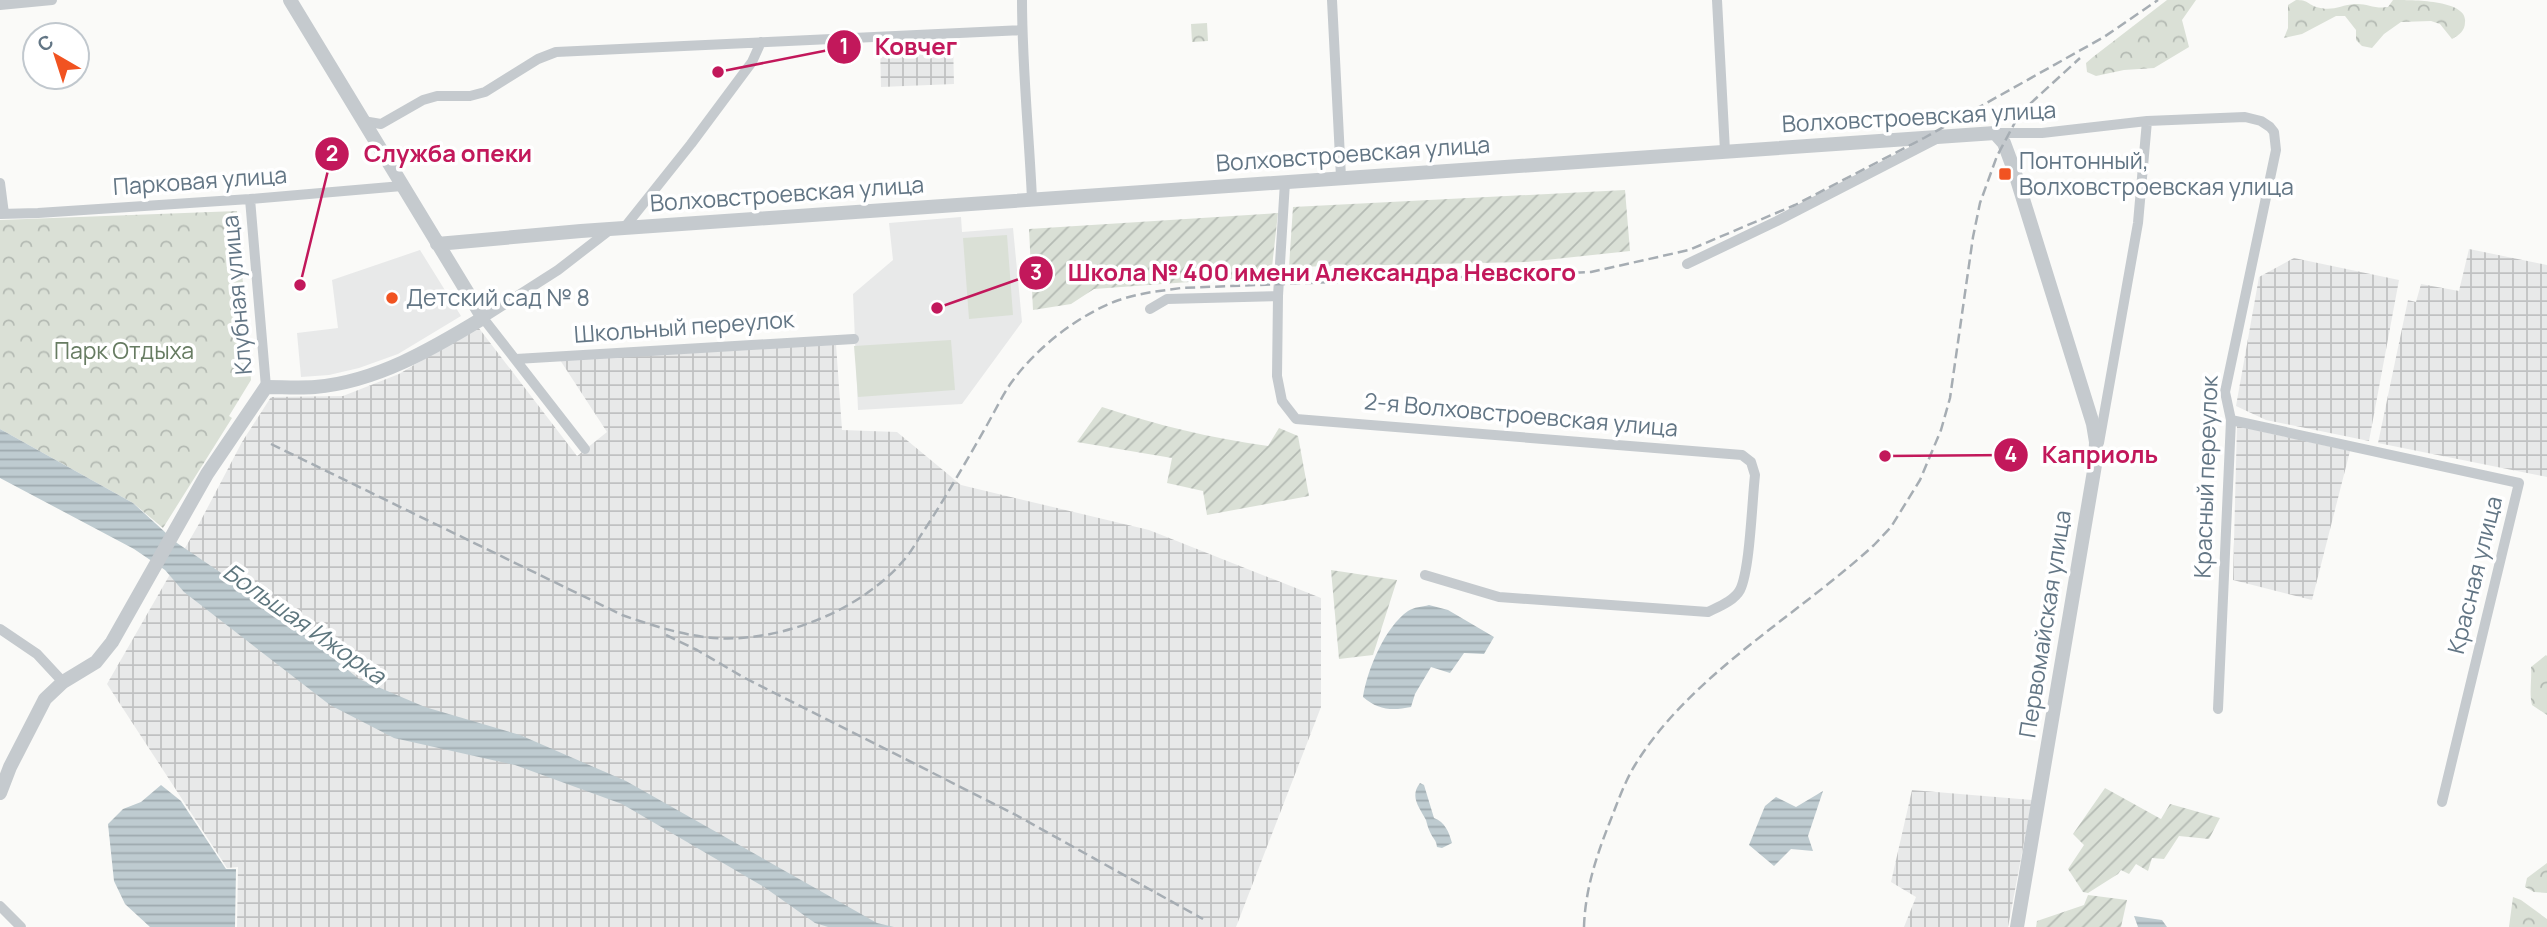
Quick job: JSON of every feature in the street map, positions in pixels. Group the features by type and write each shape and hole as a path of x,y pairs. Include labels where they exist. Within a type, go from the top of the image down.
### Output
{"street":[{"path":"0,5 52,0"},
{"path":"290,0 483,318 586,449"},
{"path":"1022,0 1031,199"},
{"path":"1332,0 1341,177"},
{"path":"1717,0 1726,151"},
{"path":"363,121 381,124 423,100 485,92 538,59 556,52 1022,30"},
{"path":"0,793 5,763 45,699 63,682 96,662 112,642 214,463 266,387 316,387 359,379 421,354 483,318 617,229 737,82 752,62 761,42"},
{"name":"Волховстроевская улица","path":"437,244 1341,177 1995,133 2042,133 2147,121 2245,117 2261,121 2270,127"},
{"path":"2095,465 2138,223 2147,121"},
{"name":"Красный переулок","path":"2218,709 2231,420 2225,392 2276,150 2274,132 2270,127"},
{"name":"Первомайская улица","path":"1995,133 2004,143 2014,170 2093,424 2096,442 2095,465 2017,927"},
{"path":"1687,264 1941,137"},
{"path":"1150,309 1167,299 1278,296 1285,182"},
{"path":"0,183 2,214"},
{"name":"Парковая улица","path":"2,214 250,199 402,186"},
{"name":"Клубная улица","path":"250,199 266,387"},
{"name":"2-я Волховстроевская улица","path":"1278,296 1277,376 1282,401 1296,419 1742,455 1751,462 1755,475 1745,575 1739,593 1708,612 1500,597 1425,575"},
{"name":"Школьный переулок","path":"516,359 854,339"},
{"name":"Красная улица","path":"2231,420 2519,483 2442,802"},
{"path":"0,629 37,654 63,682"},
{"path":"0,906 21,927"}],"shaded area":[{"path":"953,40 954,84 881,87 880,43"},
{"path":"961,217 962,232 1013,228 1022,322 962,404 858,410 853,294 893,260 889,223"},
{"path":"2469,249 2547,265 2547,477 2378,443 2408,300 2416,302 2421,284 2459,291"},
{"name":"Детский сад № 8","path":"420,250 461,316 398,354 359,368 329,375 301,377 297,333 338,328 332,280"},
{"path":"2294,258 2399,280 2369,441 2266,420 2236,406 2259,277"},
{"path":"478,327 577,456 607,432 560,360 836,344 842,430 897,432 961,485 1149,530 1321,598 1321,707 1236,927 237,927 238,867 227,868 107,684 200,522 242,442 271,397 343,396 399,374"},
{"path":"2237,426 2350,451 2312,600 2233,580"},
{"path":"0,429 133,503 177,543 261,600 359,679 425,707 520,735 626,781 877,923 894,927 828,927 815,923 764,887 622,804 515,765 394,738 330,705 184,592 165,570 134,549 0,478"},
{"path":"1429,605 1448,610 1494,637 1484,654 1464,653 1450,673 1431,667 1415,694 1411,707 1391,709 1374,705 1363,697 1368,674 1385,638 1408,611"},
{"path":"1420,783 1424,785 1434,818 1444,825 1451,839 1452,843 1442,848 1437,847 1415,798"},
{"path":"161,785 181,801 226,869 236,869 235,927 150,927 125,904 114,881 108,824 123,809 141,802"},
{"path":"1912,790 2032,800 2008,927 1904,927 1916,897 1891,882"},
{"path":"1823,791 1808,836 1813,851 1791,849 1774,866 1749,845 1765,806 1776,797 1796,807"},
{"path":"2134,916 2162,920 2167,927 2138,927"}],"green space":[{"path":"2167,0 2196,0 2182,20 2189,47 2154,68 2124,70 2096,76 2087,72 2086,63"},
{"path":"2296,0 2327,9 2355,4 2388,7 2393,0 2438,3 2458,9 2464,15 2465,25 2452,39 2440,24 2431,21 2401,22 2384,34 2372,48 2362,46 2356,40 2356,30 2345,16 2336,16 2302,34 2284,38 2288,28 2288,5"},
{"path":"1207,23 1208,41 1192,42 1191,24"},
{"path":"1625,190 1630,251 1527,262 1289,267 1293,207"},
{"name":"Парк Отдыха","path":"237,211 251,380 229,416 232,418 163,528 133,503 0,429 0,220"},
{"path":"1278,213 1271,276 1094,289 1071,304 1033,310 1029,229"},
{"path":"1007,235 1013,315 969,319 963,238"},
{"path":"951,340 955,390 858,397 854,346"},
{"path":"1102,407 1184,430 1268,446 1279,428 1298,436 1309,496 1207,515 1203,491 1167,483 1172,458 1077,442"},
{"path":"1331,570 1397,580 1373,655 1339,659"},
{"path":"2546,655 2547,715 2532,705 2531,692 2531,667"},
{"path":"2105,788 2161,819 2170,804 2220,818 2209,839 2179,836 2164,859 2152,858 2148,871 2136,864 2129,874 2121,870 2088,893 2083,892 2068,869 2084,845 2073,834"},
{"path":"2547,863 2547,893 2534,892 2525,887 2527,878"},
{"path":"2088,895 2127,900 2121,927 2036,927 2037,921 2084,905"},
{"path":"2513,897 2547,919 2547,927 2509,927"}],"railway":[{"path":"271,444 622,615 672,631 704,637 758,636 785,631 813,622 863,596 904,560 1021,370 1059,334 1104,306 1150,292 1181,288 1591,272 1689,250 1795,205 1924,138 2104,37 2158,0"},
{"path":"1584,927 1589,887 1604,836 1631,772 1658,733 1714,675 1874,545 1891,527 1920,480 1941,430 1950,398 1973,237 1980,203 1997,156 2020,113 2080,58"},
{"path":"666,635 743,677 1016,815 1203,919"}],"place":[{"name":"Ковчег","path":"718,72"},
{"name":"Понтонный, Волховстроевская улица","path":"2005,174"},
{"name":"Служба опеки","path":"300,285"},
{"name":"Детский сад № 8","path":"392,298"},
{"name":"Школа № 400 имени Александра Невского","path":"937,308"},
{"name":"Каприоль","path":"1885,456"}],"water label":[{"name":"Большая Ижорка","path":"304,624"}]}
